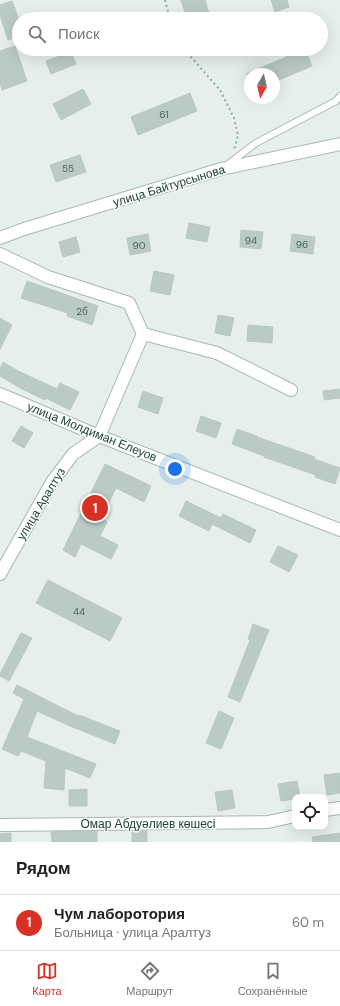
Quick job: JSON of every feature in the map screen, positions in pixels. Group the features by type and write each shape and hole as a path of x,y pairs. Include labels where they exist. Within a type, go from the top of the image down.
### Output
{"street":[{"name":"улица Байтурсынова","path":"0,238 24,229 221,169 340,144"},
{"path":"0,254 48,277 129,302 143,334 99,436"},
{"path":"143,334 217,353 291,390"},
{"name":"улица Молдиман Елеуов","path":"0,394 99,436 340,530"},
{"name":"улица Аралтуз","path":"0,574 52,482 73,454 99,436"},
{"path":"328,810 340,808"},
{"name":"Омар Абдуәлиев көшесі","path":"0,824 268,822 292,817"}],"lane":[{"path":"221,169 256,143 336,101 340,96"}],"path":[{"path":"165,0 168,12"},
{"path":"190,56 220,90 234,118 238,135 234,151"}],"building":[{"path":"181,0 205,0 209,12 185,12"},
{"path":"271,0 287,0 289,7 275,12"},
{"path":"12,1 16,12 12,12 12,39 8,40 0,15 0,5"},
{"path":"12,47 12,56 18,56 27,81 2,90 0,83 0,51"},
{"path":"60,56 73,56 76,64 51,74 46,61"},
{"path":"288,56 308,56 312,66 280,79 280,68 260,68"},
{"path":"83,89 91,104 61,120 53,104"},
{"path":"190,93 197,111 138,135 131,117"},
{"path":"80,155 86,172 56,182 50,165"},
{"path":"189,223 210,227 207,242 186,238"},
{"path":"241,230 263,232 261,249 240,247"},
{"path":"148,234 151,251 130,255 127,238"},
{"path":"292,234 315,237 313,254 290,251"},
{"path":"76,237 80,252 63,257 59,242"},
{"path":"154,271 174,275 170,295 150,291"},
{"path":"27,281 98,306 92,325 67,316 68,313 21,298"},
{"path":"218,315 234,318 230,336 215,333"},
{"path":"0,318 12,325 0,349"},
{"path":"248,325 273,327 272,343 247,341"},
{"path":"3,362 18,371 57,389 60,383 79,392 70,410 46,398 45,400 22,389 0,376 0,369"},
{"path":"340,389 340,398 324,400 323,391"},
{"path":"143,391 163,398 158,414 138,407"},
{"path":"201,416 221,423 216,438 196,431"},
{"path":"21,426 33,433 24,448 12,441"},
{"path":"237,429 315,457 314,459 340,468 335,484 315,477 316,475 232,444"},
{"path":"105,464 151,486 144,502 116,488 101,519 107,522 100,536 118,545 111,559 81,544 75,557 63,550"},
{"path":"186,501 221,518 223,514 256,530 250,543 212,524 209,531 179,516"},
{"path":"278,546 298,555 289,572 270,562"},
{"path":"48,580 122,618 110,641 36,603"},
{"path":"253,624 269,630 240,702 228,697 250,640 248,639"},
{"path":"21,633 32,638 9,681 0,676 0,674"},
{"path":"17,685 78,716 79,715 120,731 115,744 37,711 27,737 96,764 90,778 65,768 64,790 44,788 46,761 21,751 18,756 2,749 24,699 13,693"},
{"path":"219,711 234,718 221,749 206,743"},
{"path":"340,773 340,793 327,794 324,775"},
{"path":"297,781 299,794 292,794 292,799 281,801 278,784"},
{"path":"87,789 87,806 69,806 69,790"},
{"path":"232,790 235,808 218,811 215,792"},
{"path":"97,831 97,842 52,842 51,832"},
{"path":"132,831 147,831 147,842 132,842"},
{"path":"11,833 11,842 0,842 0,834"},
{"path":"340,833 340,842 313,842 312,837"}],"place":[{"name":"Чум лаборотория","path":"95,508"}]}
